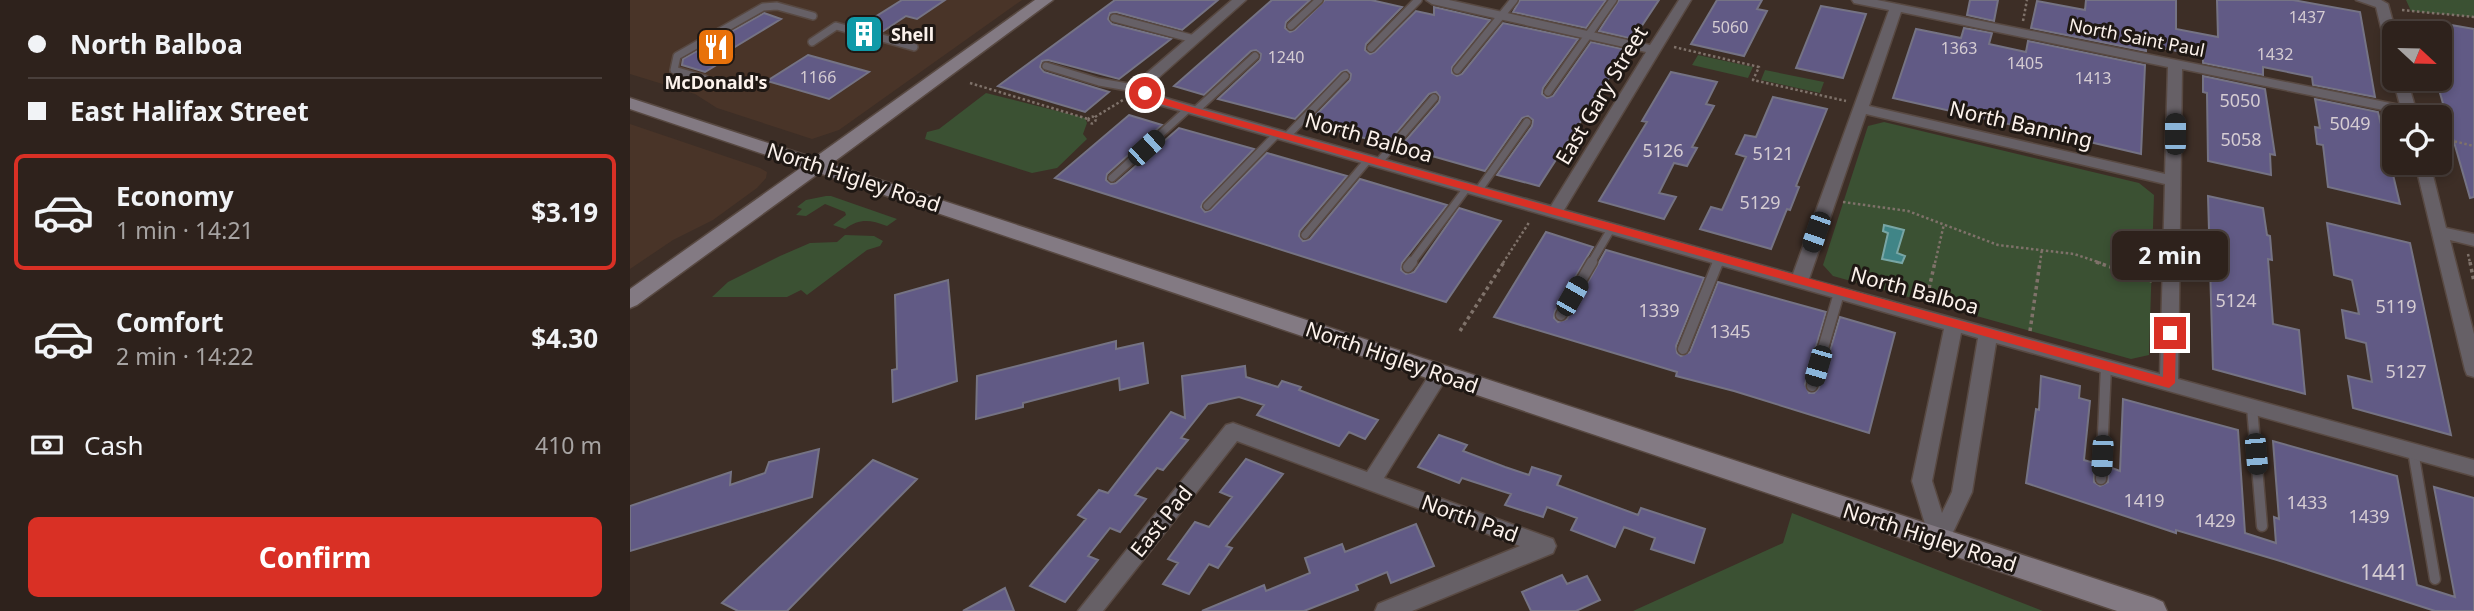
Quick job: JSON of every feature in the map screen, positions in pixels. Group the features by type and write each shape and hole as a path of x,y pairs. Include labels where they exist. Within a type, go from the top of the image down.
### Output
{"main road":[{"path":"630,300 1045,0"},
{"name":"North Higley Road","path":"630,103 2154,611"}],"street":[{"path":"1145,91 1152,76 1240,0"},
{"path":"1436,0 1653,50"},
{"name":"East Gary Street","path":"1555,212 1685,0"},
{"name":"North Saint Paul","path":"1858,0 2382,108"},
{"path":"2362,0 2382,4 2386,21"},
{"path":"1799,282 1852,104 1896,8"},
{"path":"2169,383 2175,181 2175,64"},
{"name":"North Balboa","path":"1145,91 1150,99 2474,468"},
{"name":"North Banning","path":"1852,104 2175,181"},
{"path":"2425,175 2474,370"},
{"path":"2440,232 2474,240"},
{"path":"1939,540 1922,481 1954,324"},
{"path":"1939,540 1962,492 1988,334"},
{"path":"1371,482 1440,374"},
{"name":"North Pad","path":"1233,431 1545,545 1386,611"},
{"name":"East Pad","path":"1089,611 1233,431"}],"lane":[{"path":"1291,26 1319,0"},
{"path":"1371,48 1418,0"},
{"path":"1457,70 1514,0"},
{"path":"1548,92 1613,0"},
{"path":"705,79 674,70 677,56 763,7 777,6 813,16"},
{"path":"1114,18 1194,39"},
{"path":"812,42 836,26 854,31"},
{"path":"875,36 914,47"},
{"path":"1112,178 1255,56"},
{"path":"1046,66 1099,82 1145,91"},
{"path":"1207,206 1345,76"},
{"path":"1305,235 1434,97"},
{"path":"1408,267 1527,122"},
{"path":"1560,315 1611,229"},
{"path":"1683,349 1719,259"},
{"path":"1812,386 1839,293"},
{"path":"2101,479 2106,366"},
{"path":"2252,407 2262,526"},
{"path":"2413,452 2435,579"}],"path":[{"path":"2022,26 2027,0"},
{"path":"2402,10 2474,18"},
{"path":"1674,47 1759,67 1753,80 1852,104"},
{"path":"970,83 1088,118 1095,117 1124,100"},
{"path":"2452,141 2474,146"},
{"path":"1842,202 1908,211 1998,245 2042,249 2084,257 2154,282"},
{"path":"1460,331 1532,218"},
{"path":"1926,304 1944,224"},
{"path":"2030,333 2042,249"},
{"path":"2474,250 2467,254 2474,282"}],"shaded area":[{"path":"630,0 1022,0 839,130 812,139 717,108 695,94 630,74"},
{"path":"630,124 760,168 767,172 766,178 757,188 713,220 673,240 630,269"}],"green space":[{"path":"2406,0 2474,0 2474,17 2411,11"},
{"path":"1698,55 1753,67 1748,78 1692,65"},
{"path":"1765,70 1824,82 1820,93 1761,80"},
{"path":"986,93 1085,118 1087,123 1083,134 1087,139 1057,168 1032,173 925,139 927,132 939,129"},
{"path":"1884,122 2139,183 2154,195 2149,355 2131,359 1833,276 1823,265 1868,126"},
{"path":"826,196 897,219 887,226 865,221 845,229 833,225 846,215 845,212 825,204 806,216 796,215 802,209 797,207 806,200"},
{"path":"845,235 874,236 883,241 880,246 867,250 807,295 801,290 787,297 712,297 728,282 780,256 810,243 837,242"},
{"path":"1792,513 2043,611 1633,611 1783,543"}],"water":[{"path":"1884,225 1904,230 1897,253 1905,256 1902,263 1882,259 1888,233 1883,231"}],"building":[{"path":"902,0 945,0 917,19 906,16 882,32 873,30 869,40 856,37 860,32 859,27"},
{"path":"1115,0 1218,0 1182,30 1116,12 1110,13 1108,19 1112,24 1171,39 1119,79 1048,60 1042,61 1040,67 1044,72 1109,92 1085,112 998,86"},
{"path":"1272,0 1310,0 1286,22 1285,28 1290,32 1325,0 1371,0 1402,7 1366,44 1365,50 1370,54 1416,11 1434,15 1434,7 1490,20 1452,67 1452,73 1457,76 1462,74 1503,23 1578,39 1543,88 1542,94 1547,98 1553,96 1591,42 1627,50 1539,186 1497,175 1532,126 1533,120 1528,116 1522,118 1485,171 1400,147 1439,102 1440,97 1436,92 1429,94 1387,144 1308,123 1350,80 1351,74 1347,70 1341,72 1295,119 1218,99 1260,60 1261,54 1256,50 1251,51 1204,95 1174,86"},
{"path":"1520,0 1606,0 1586,28 1513,12"},
{"path":"1619,0 1659,0 1633,39 1599,31"},
{"path":"1717,0 1762,0 1757,9 1767,11 1744,56 1691,44"},
{"path":"1970,0 1998,0 1994,21 1967,15"},
{"path":"2086,0 2176,0 2176,29 2218,37 2217,0 2293,0 2360,12 2375,97 2313,85 2312,77 2263,67 2263,75 2203,63 2203,57 2182,52 2146,45 2146,51 2031,28 2037,1 2085,10"},
{"path":"1821,6 1866,14 1843,78 1796,68"},
{"name":"McDonald's","path":"764,13 781,19 725,53 733,55 705,72 682,65 683,59"},
{"path":"2452,25 2474,29 2474,197 2470,198 2452,135 2452,105 2443,105 2439,91 2452,91"},
{"path":"1964,28 1992,33 1989,44 2026,52 2028,41 2145,65 2141,154 2051,133 2050,136 2034,132 2035,130 1893,98 1916,29 1961,38"},
{"name":"Shell","path":"808,55 869,72 829,99 767,81"},
{"path":"1671,72 1717,82 1706,104 1714,106 1692,147 1697,148 1687,166 1674,163 1659,193 1676,197 1664,219 1599,201 1647,122 1642,121"},
{"path":"2203,76 2265,89 2275,155 2270,154 2271,175 2208,161 2207,93 2203,92"},
{"path":"1773,97 1827,109 1796,186 1799,187 1790,210 1787,209 1771,249 1700,229 1711,207 1722,210 1746,157 1736,154 1745,135 1756,137"},
{"path":"2315,99 2378,112 2382,129 2382,175 2393,175 2400,204 2328,187 2323,145 2317,144 2315,127 2320,128"},
{"path":"1129,115 1162,125 1107,174 1106,180 1111,184 1116,183 1179,128 1254,149 1203,202 1201,207 1205,212 1211,210 1267,153 1347,176 1300,231 1299,236 1303,241 1310,239 1360,179 1447,205 1402,263 1401,270 1406,274 1414,272 1459,208 1501,221 1446,302 1055,178"},
{"path":"2208,196 2263,208 2267,235 2270,236 2272,260 2268,259 2273,324 2299,330 2305,394 2213,369"},
{"path":"2327,223 2410,243 2451,435 2353,408 2348,376 2372,382 2366,343 2346,338 2342,310 2359,314 2352,280 2334,275"},
{"path":"1546,232 1593,247 1555,311 1554,318 1558,322 1567,319 1606,250 1704,278 1676,346 1677,353 1681,356 1690,352 1718,282 1826,312 1805,384 1809,393 1814,393 1819,388 1840,317 1895,333 1869,433 1676,376 1677,372 1494,317"},
{"path":"948,280 957,381 893,402 892,370 897,369 895,295"},
{"path":"1116,341 1116,349 1143,343 1148,383 1120,390 1119,378 1023,403 1023,407 976,419 977,376"},
{"path":"1245,366 1246,377 1278,387 1282,381 1301,387 1299,390 1378,420 1365,439 1349,432 1339,446 1257,415 1264,405 1239,397 1208,404 1181,438 1188,440 1163,470 1157,468 1135,495 1146,499 1120,532 1110,528 1088,556 1098,560 1065,602 1030,586 1086,519 1078,515 1099,490 1108,493 1171,412 1185,418 1182,376"},
{"path":"2041,376 2080,386 2079,398 2090,401 2084,460 2094,463 2094,482 2100,486 2108,482 2109,467 2120,471 2123,399 2238,430 2245,533 2276,543 2274,517 2279,519 2273,441 2397,476 2417,585 2455,597 2434,487 2474,498 2474,611 2435,611 2277,560 2176,530 2176,533 2026,483 2036,409 2039,410"},
{"path":"1439,435 1467,445 1463,451 1505,467 1529,475 1532,467 1561,476 1557,485 1638,515 1641,508 1705,529 1694,563 1651,549 1655,538 1624,527 1615,547 1571,530 1577,518 1547,507 1543,517 1505,505 1511,494 1462,478 1459,483 1418,467"},
{"path":"819,449 812,497 630,551 630,506 731,472 730,485 765,473 769,462"},
{"path":"1246,459 1283,474 1226,546 1232,548 1218,568 1209,564 1189,594 1163,584 1178,563 1168,559 1195,522 1209,527 1232,497 1220,492"},
{"path":"873,460 917,479 787,611 738,611 722,603"},
{"path":"1416,524 1434,566 1391,583 1387,572 1356,585 1358,590 1304,611 1202,611 1264,585 1266,591 1310,573 1305,558 1342,544 1345,552"},
{"path":"1562,575 1567,584 1587,576 1600,600 1576,611 1531,611 1522,592"},
{"path":"1005,588 1014,611 963,611"}],"place":[{"name":"Shell","path":"864,34"},
{"name":"McDonald's","path":"716,47"}],"route":[{"path":"1145,93 1150,99 1819,288 2169,383 2170,333"}]}
